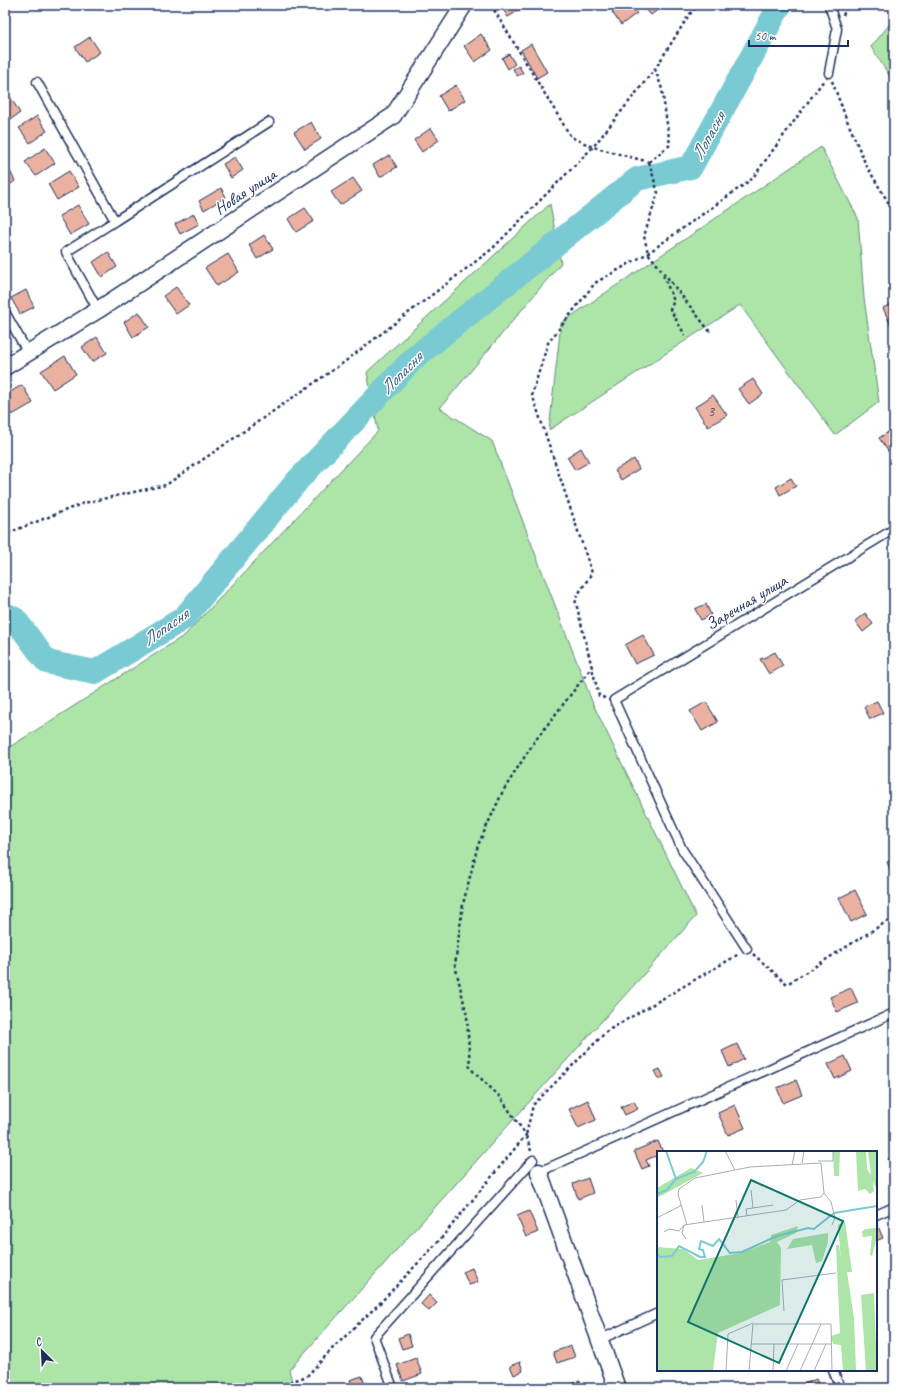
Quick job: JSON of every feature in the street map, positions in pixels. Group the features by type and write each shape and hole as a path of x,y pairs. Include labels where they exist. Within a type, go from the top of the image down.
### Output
{"street":[{"name":"Новая улица","path":"5,367 98,310 393,116 464,5"},
{"path":"536,1166 617,1388"}],"lane":[{"path":"829,5 837,29 829,73"},
{"path":"37,82 115,221"},
{"path":"98,310 66,252 269,122"},
{"path":"5,312 28,353"},
{"name":"Заречная улица","path":"614,700 894,529"},
{"path":"614,700 682,849 747,949"},
{"path":"393,1388 374,1336 536,1166 894,1013"},
{"path":"877,1215 894,1207"},
{"path":"599,1340 657,1314"},
{"path":"833,1371 840,1388"}],"path":[{"path":"491,5 571,137 593,147 649,162"},
{"path":"8,533 84,503 166,485 342,363 492,249 593,147 655,69 689,14 699,5"},
{"path":"649,162 670,145 662,89 655,69"},
{"path":"829,73 866,165 894,212"},
{"path":"614,700 598,696 575,599 592,572 532,394 548,343 595,282 648,254 752,179 829,73"},
{"path":"649,162 658,193 644,236 648,254 711,333"},
{"path":"662,272 674,301 670,309 685,335"},
{"path":"536,1166 526,1135 500,1096 470,1068 467,1016 455,965 463,904 478,845 503,791 534,742 592,667"},
{"path":"273,1388 307,1376 438,1242 526,1135 533,1105 607,1031 747,949 787,984 894,917"}],"green space":[{"path":"894,19 894,83 871,47"},
{"path":"821,147 858,218 864,298 879,402 835,435 740,305 549,430 561,323"},
{"path":"550,204 561,263 440,408 492,441 593,704 696,916 289,1370 294,1388 5,1388 5,750 185,635 378,431 367,372"}],"building":[{"path":"500,5 524,5 525,7 508,17"},
{"path":"621,5 630,5 637,13 621,25 612,12"},
{"path":"642,5 657,5 660,8 651,15"},
{"path":"481,34 492,50 475,62 464,46"},
{"path":"90,37 100,52 85,62 75,47"},
{"path":"531,44 547,72 537,78 521,50"},
{"path":"509,54 515,64 508,69 502,58"},
{"path":"519,66 523,73 517,76 513,69"},
{"path":"456,85 465,100 448,111 439,96"},
{"path":"9,95 20,113 5,123 5,97"},
{"path":"37,116 47,131 30,143 19,128"},
{"path":"311,122 321,139 305,149 294,132"},
{"path":"431,128 439,140 422,152 414,140"},
{"path":"45,148 55,163 36,176 25,162"},
{"path":"389,155 397,167 380,177 373,165"},
{"path":"235,157 243,170 231,178 223,164"},
{"path":"10,171 15,181 8,186 5,182 5,174"},
{"path":"69,171 79,187 57,200 48,184"},
{"path":"353,178 362,191 340,205 331,192"},
{"path":"221,188 226,197 204,210 199,201"},
{"path":"78,205 89,224 70,235 59,216"},
{"path":"305,208 314,221 296,232 288,219"},
{"path":"194,214 199,224 180,234 175,224"},
{"path":"264,235 273,249 257,259 249,245"},
{"path":"108,252 117,267 102,277 93,262"},
{"path":"228,254 239,272 217,286 205,268"},
{"path":"176,287 189,305 176,314 163,296"},
{"path":"26,290 34,307 20,314 11,298"},
{"path":"894,303 894,327 892,328 883,308"},
{"path":"139,312 149,327 133,337 124,322"},
{"path":"97,337 107,353 92,362 82,347"},
{"path":"65,356 76,374 53,389 41,371"},
{"path":"753,379 763,394 749,404 738,389"},
{"path":"22,385 33,403 12,415 5,404 5,395"},
{"path":"713,395 727,415 708,427 695,407"},
{"path":"893,429 894,451 890,454 879,438"},
{"path":"581,448 589,462 575,470 567,457"},
{"path":"634,459 639,469 621,480 615,470"},
{"path":"791,478 796,486 780,495 776,487"},
{"path":"706,604 711,615 701,620 695,609"},
{"path":"865,613 873,624 863,632 855,621"},
{"path":"643,635 654,655 635,664 625,645"},
{"path":"775,652 783,666 769,674 760,659"},
{"path":"877,701 883,713 870,719 864,707"},
{"path":"706,702 718,722 702,731 690,711"},
{"path":"894,859 894,870 891,872 887,862"},
{"path":"855,890 867,914 851,922 839,898"},
{"path":"851,988 858,1003 837,1012 830,997"},
{"path":"737,1044 744,1059 729,1067 722,1051"},
{"path":"845,1056 852,1071 835,1079 828,1064"},
{"path":"660,1069 664,1077 659,1079 655,1071"},
{"path":"796,1080 802,1095 783,1103 777,1088"},
{"path":"588,1100 596,1120 578,1128 569,1109"},
{"path":"634,1101 638,1109 625,1115 621,1107"},
{"path":"735,1105 745,1128 728,1135 718,1113"},
{"path":"658,1141 663,1151 657,1151 657,1155 646,1160 649,1166 642,1169 634,1151"},
{"path":"894,1156 894,1171 888,1159"},
{"path":"588,1178 593,1193 578,1199 573,1184"},
{"path":"529,1211 538,1232 526,1237 517,1216"},
{"path":"877,1224 883,1238 877,1241"},
{"path":"472,1268 478,1282 469,1285 463,1272"},
{"path":"429,1295 437,1303 429,1311 421,1304"},
{"path":"408,1334 412,1346 402,1349 398,1338"},
{"path":"571,1346 575,1357 557,1363 553,1352"},
{"path":"416,1358 422,1374 403,1381 397,1365"},
{"path":"520,1362 523,1371 514,1375 510,1366"},
{"path":"362,1376 366,1388 353,1388 350,1380"},
{"path":"816,1379 820,1388 804,1388 802,1385"},
{"path":"580,1381 582,1388 570,1388 569,1385"}],"waterway":[{"name":"Лопасня","path":"5,614 15,619 47,662 95,672 184,618 298,480 414,358 637,179 691,167 780,5"}]}
